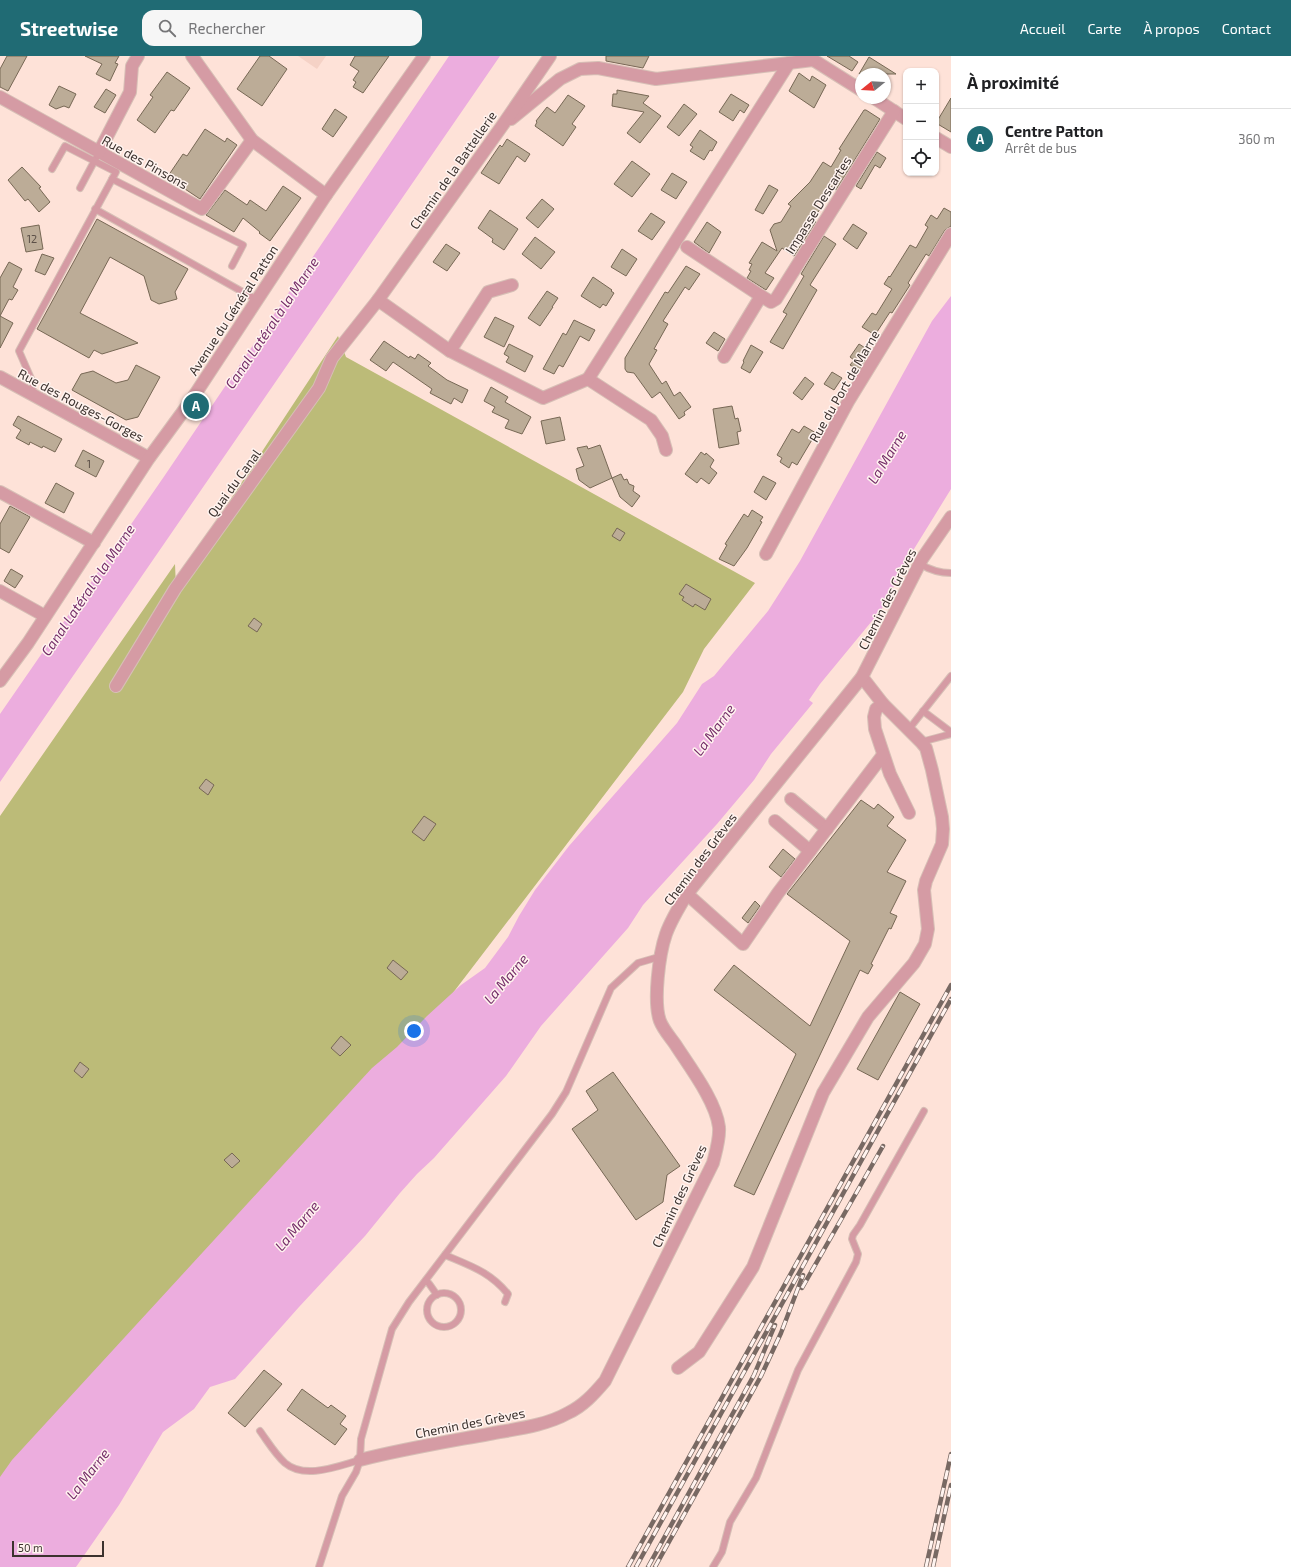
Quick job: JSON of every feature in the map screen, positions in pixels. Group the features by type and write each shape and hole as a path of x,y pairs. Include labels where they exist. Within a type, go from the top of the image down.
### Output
{"street":[{"path":"97,156 130,92 132,66 138,56"},
{"path":"192,56 252,140 326,195"},
{"name":"Avenue du Général Patton","path":"0,681 28,643 149,458 190,402 326,195 424,56"},
{"name":"Chemin de la Battellerie","path":"378,300 550,56"},
{"path":"502,126 560,79 580,69 598,68 656,79 789,63 810,58 855,86"},
{"path":"378,300 450,351 543,398 588,379 789,63"},
{"name":"Rue des Pinsons","path":"0,97 97,156 202,209 252,140"},
{"path":"883,104 903,116"},
{"name":"Impasse Descartes","path":"761,296 771,302 776,299 894,111"},
{"path":"939,140 951,147"},
{"name":"Rue du Port de Marne","path":"766,554 849,400 951,234"},
{"path":"687,247 761,296 724,357"},
{"path":"450,351 488,292 512,285"},
{"name":"Quai du Canal","path":"116,686 175,589 319,388 332,358 378,300"},
{"name":"Rue des Rouges-Gorges","path":"0,377 149,458"},
{"path":"588,379 651,420 662,436 666,450"},
{"path":"0,492 94,543"},
{"name":"Chemin des Grèves","path":"360,1460 396,1451 555,1420 569,1413 592,1396 605,1381 709,1169 718,1146 719,1127 716,1114 705,1091 661,1023 657,1008 657,992 665,935 674,915 687,894 862,677 920,564 951,517"},
{"path":"0,592 45,616"},
{"path":"678,1368 699,1352 753,1267 823,1093 868,1017 914,963 925,944 928,929 924,890 926,881 942,844 943,829 942,817 932,770 926,748 883,704 862,677"},
{"path":"883,704 876,709 874,717 883,755 897,792 909,813"},
{"path":"687,894 743,944 778,893 883,755"},
{"path":"791,799 828,829"},
{"path":"775,821 810,851"}],"lane":[{"path":"32,395 33,383 20,351 116,172 97,156 65,146 52,169"},
{"path":"80,188 97,156"},
{"path":"112,179 242,245 232,266"},
{"path":"95,209 257,300"},
{"path":"920,564 928,569 941,573 951,573"},
{"path":"909,729 951,676"},
{"path":"923,711 951,733"},
{"path":"921,742 951,733"},
{"path":"319,1567 342,1496 356,1472 360,1460 361,1439 392,1329 409,1302 556,1108 566,1092 611,988 638,963 662,956"},
{"path":"712,1567 722,1552 730,1522 756,1478 798,1370 856,1262 858,1254 852,1243 853,1235 924,1111"},
{"path":"445,1255 479,1269 498,1282 508,1294 505,1302"},
{"path":"426,1280 437,1296"},
{"path":"441,1293 451,1294 460,1304 460,1315 454,1324 443,1327 435,1324 431,1320 427,1310 430,1301 437,1296 441,1293"},
{"path":"260,1431 276,1453 286,1463 302,1471 311,1472 360,1460"}],"shaded area":[{"path":"298,56 326,56 317,69"},
{"path":"338,336 346,357 755,583 704,649 683,692 433,1019 0,1479 0,816 175,564 176,588 221,514"}],"water":[{"name":"Canal Latéral à la Marne","path":"449,56 500,56 0,782 0,714 163,478"},
{"name":"La Marne","path":"951,296 951,489 914,549 881,610 820,684 809,700 813,703 771,754 754,780 717,824 643,905 628,928 541,1026 506,1076 434,1158 400,1193 365,1236 235,1379 210,1387 194,1409 163,1432 119,1505 76,1567 0,1567 0,1477 12,1460 372,1068 397,1047 427,1016 461,985 485,968 508,937 535,890 569,846 677,723 702,684 714,676 768,611 800,561 932,321"}],"building":[{"path":"7,56 27,56 8,91 0,87 0,69"},
{"path":"85,56 119,56 115,63 118,64 110,81 96,74 102,64"},
{"path":"260,56 269,56 287,69 262,106 237,89"},
{"path":"355,56 389,56 363,93 353,87 356,82 353,80 359,71 350,65"},
{"path":"606,56 649,56 643,68 606,61"},
{"path":"827,56 849,56 858,62 852,71"},
{"path":"869,57 886,68 863,68"},
{"path":"167,72 190,88 174,111 171,110 155,133 137,120 153,97 150,95"},
{"path":"799,73 810,81 812,76 826,85 814,108 789,91"},
{"path":"59,86 76,94 69,108 64,106 56,109 49,105"},
{"path":"106,89 116,95 105,113 94,107"},
{"path":"617,90 649,96 643,103 661,116 640,143 627,133 644,112 612,106 613,94 617,94"},
{"path":"731,94 749,105 744,113 740,110 733,121 719,112"},
{"path":"568,95 585,106 572,124 576,127 563,146 535,126 536,121 547,107 555,113"},
{"path":"951,98 951,132 939,125 939,118"},
{"path":"684,104 697,114 679,136 667,127"},
{"path":"335,109 347,117 333,137 322,129"},
{"path":"864,110 880,119 836,190 829,185 815,206 820,209 813,220 816,222 794,256 782,248 765,273 774,278 766,290 747,278 751,271 749,270 752,264 749,263 762,242 777,251 770,230 774,224 781,222 791,206 788,204 810,182 823,162 831,167 841,150 839,149"},
{"path":"205,129 225,142 227,138 237,145 200,199 179,185 166,179 183,154 187,156"},
{"path":"700,130 717,142 712,151 710,150 704,160 690,151 693,147 690,145"},
{"path":"507,139 530,154 525,162 517,156 499,184 481,173 500,145 502,147"},
{"path":"877,152 886,158 880,168 875,165 861,189 856,186"},
{"path":"632,161 650,174 632,197 614,184"},
{"path":"22,167 41,187 39,188 50,202 39,212 28,199 25,201 8,180"},
{"path":"672,173 687,182 676,199 661,190"},
{"path":"769,185 778,190 763,214 755,210"},
{"path":"283,186 301,198 270,241 243,218 234,232 206,215 225,190 247,205 250,200 266,211"},
{"path":"542,199 554,209 538,228 526,218"},
{"path":"944,208 951,212 951,226 945,230 929,256 926,254 908,283 910,285 892,313 890,312 875,335 862,327 872,313 876,315 892,289 884,284 910,245 916,248 928,227 925,225 931,215 937,219"},
{"path":"490,210 518,229 504,250 492,242 493,239 478,228"},
{"path":"651,213 665,222 652,240 638,231"},
{"path":"97,219 188,269 175,292 177,299 159,304 151,300 144,276 110,257 80,313 138,343 102,354 94,350 89,358 37,329"},
{"path":"707,222 721,232 709,253 694,242"},
{"path":"853,224 867,233 857,249 843,239"},
{"path":"39,225 43,249 26,252 21,228"},
{"path":"824,236 836,244 810,285 817,290 783,349 770,342 787,314 783,312 804,276 801,274"},
{"path":"535,237 555,252 541,269 522,254"},
{"path":"446,244 460,253 447,271 433,262"},
{"path":"622,249 637,259 626,276 611,267"},
{"path":"42,254 54,258 45,275 35,271"},
{"path":"9,262 22,269 13,287 18,290 12,300 9,299 0,316 0,278"},
{"path":"686,266 700,274 689,290 685,287 663,321 668,324 654,349 657,350 649,364 662,384 666,381 674,396 680,392 691,407 684,412 685,415 679,419 660,392 652,398 634,373 627,372 625,369 625,358 665,292 668,293"},
{"path":"593,277 614,293 606,306 603,304 600,308 581,296"},
{"path":"547,291 558,298 540,326 528,318"},
{"path":"0,316 13,323 0,348"},
{"path":"495,317 514,326 504,347 484,337"},
{"path":"574,320 595,330 589,341 580,336 563,367 559,365 554,374 543,369 563,333 566,335"},
{"path":"714,332 725,339 718,351 706,343"},
{"path":"384,341 409,358 410,356 415,359 418,354 431,363 428,366 447,380 468,390 462,403 454,398 451,404 430,393 432,389 393,362 386,371 370,360"},
{"path":"509,344 533,356 525,372 506,362 509,357 504,354"},
{"path":"859,344 870,351 859,370 850,365 854,360 850,357"},
{"path":"751,345 763,352 750,373 741,368"},
{"path":"136,365 160,377 138,417 126,420 72,390 81,374 93,371 116,383 128,380"},
{"path":"832,372 842,378 834,390 824,384"},
{"path":"805,377 814,384 802,400 793,393"},
{"path":"491,387 508,397 505,402 531,417 522,434 505,428 509,420 492,412 495,407 484,401"},
{"path":"732,406 735,419 738,418 741,431 737,432 739,444 719,448 713,409"},
{"path":"18,416 62,439 55,452 30,442 29,445 16,438 21,430 13,425"},
{"path":"560,417 565,440 546,444 541,421"},
{"path":"804,426 816,433 797,465 792,462 789,468 780,462 782,458 777,455 792,429 799,433"},
{"path":"600,445 612,478 590,488 579,480 576,469 584,466 577,448 587,446 588,449"},
{"path":"83,450 104,461 96,477 75,466"},
{"path":"701,452 705,455 706,453 714,460 710,467 717,473 709,484 701,478 697,483 685,474"},
{"path":"621,474 624,480 627,479 629,484 634,486 633,491 640,496 632,507 620,497 612,478"},
{"path":"763,476 776,483 766,500 754,492"},
{"path":"56,483 74,493 64,513 45,503"},
{"path":"10,506 30,517 9,553 0,548 0,524"},
{"path":"752,510 763,517 760,521 762,522 747,548 734,566 719,559 727,545 725,544 744,514 748,517"},
{"path":"617,528 625,533 620,541 612,536"},
{"path":"11,569 23,576 15,588 4,581"},
{"path":"686,584 711,599 705,610 695,604 693,607 682,600 684,597 679,594"},
{"path":"254,618 262,624 257,632 248,626"},
{"path":"206,779 214,785 208,795 199,788"},
{"path":"861,800 874,809 878,804 894,817 887,826 906,840 887,872 906,881 890,913 897,916 891,929 889,928 871,964 873,965 868,974 860,970 754,1195 734,1186 796,1054 714,990 734,965 810,1026 850,941 787,894"},
{"path":"424,816 436,824 424,841 412,832"},
{"path":"783,849 795,859 781,877 769,867"},
{"path":"755,901 760,906 748,923 742,918"},
{"path":"393,960 408,972 401,980 387,968"},
{"path":"900,992 920,1004 878,1080 857,1069"},
{"path":"341,1036 351,1045 340,1056 331,1048"},
{"path":"80,1062 89,1069 82,1078 74,1071"},
{"path":"613,1072 680,1166 667,1175 663,1202 636,1220 572,1129 598,1110 586,1091"},
{"path":"232,1153 240,1161 232,1168 224,1160"},
{"path":"264,1370 282,1384 245,1427 228,1413"},
{"path":"302,1389 328,1408 331,1405 346,1416 340,1424 347,1429 335,1445 287,1410"}],"railway":[{"path":"628,1567 951,985"},
{"path":"636,1567 951,999"},
{"path":"802,1288 883,1146"},
{"path":"655,1567 761,1376 781,1333 803,1275"},
{"path":"648,1567 754,1375 775,1325"},
{"path":"926,1567 951,1454"},
{"path":"933,1567 951,1485"}],"place":[{"name":"Centre Patton","path":"196,406"}]}
